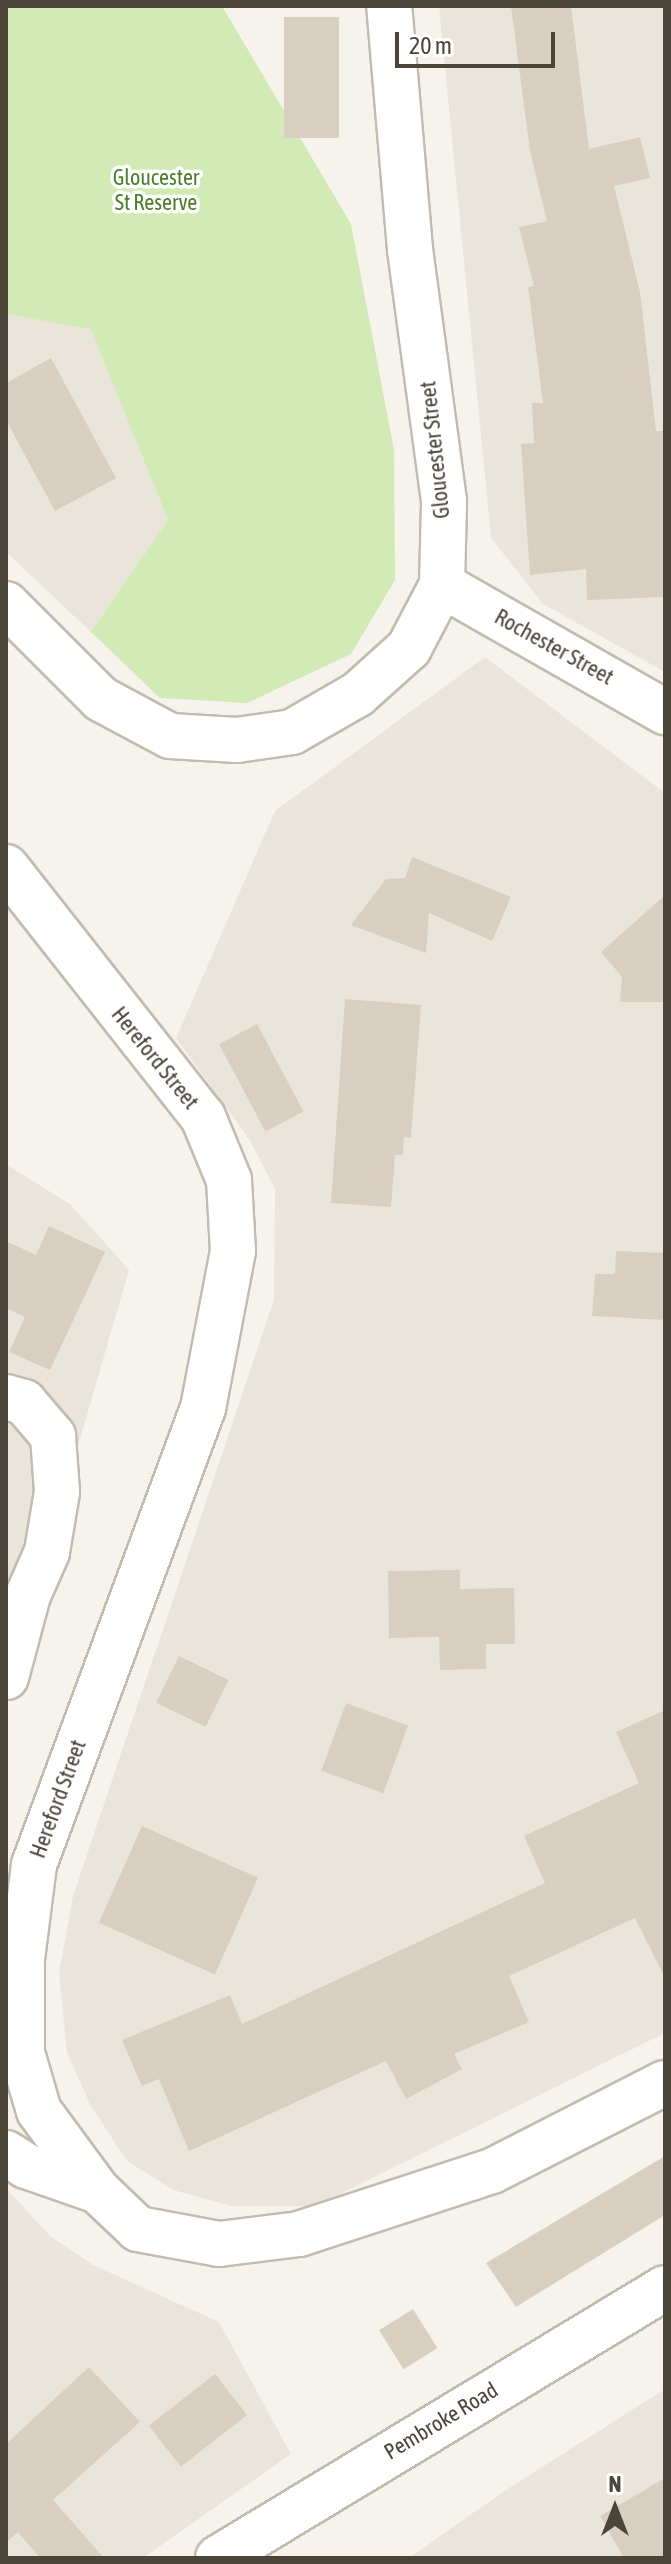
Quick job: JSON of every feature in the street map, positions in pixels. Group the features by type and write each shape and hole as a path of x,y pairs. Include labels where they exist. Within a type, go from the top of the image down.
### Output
{"street":[{"name":"Gloucester Street","path":"6,604 101,699 170,736 237,740 292,732 358,694 409,648 442,585 444,501 410,249 389,6"},
{"name":"Rochester Street","path":"442,585 665,712"},
{"name":"Hereford Street","path":"6,867 203,1117 229,1180 233,1251 203,1408 34,1865 22,1959 22,2053 39,2111 98,2191 138,2229 219,2244 299,2234 492,2171 665,2083"},
{"path":"6,1397 24,1402 53,1436 57,1492 47,1552 28,1595 6,1677"},
{"path":"6,2153 26,2166 98,2191"},
{"name":"Pembroke Road","path":"218,2558 665,2288"}],"shaded area":[{"path":"439,6 665,6 665,672 543,604 491,538"},
{"path":"6,314 91,328 168,520 91,632 6,552"},
{"path":"485,657 665,793 665,2033 316,2206 231,2206 173,2190 127,2161 91,2106 67,2053 59,1973 73,1896 274,1300 275,1189 249,1139 176,1038 275,811"},
{"path":"6,1164 71,1205 129,1270 6,1694"},
{"path":"6,2188 50,2236 93,2265 219,2322 291,2454 143,2558 6,2558"},
{"path":"665,2389 665,2558 409,2558 503,2492"}],"green space":[{"name":"Gloucester St Reserve","path":"6,6 222,6 351,224 394,450 395,580 351,654 247,703 160,698 91,632 168,520 91,329 6,314"}],"building":[{"path":"511,6 571,6 589,149 640,137 650,178 614,186 640,292 656,431 665,431 665,597 587,600 586,569 530,575 521,444 534,443 532,403 543,403 528,287 534,286 519,227 547,221 530,151"},
{"path":"284,17 339,17 339,138 284,138"},
{"path":"51,358 116,478 55,511 6,420 6,383"},
{"path":"412,857 511,897 492,941 429,913 426,953 351,925 386,879 405,878"},
{"path":"665,895 665,1002 620,1002 622,977 601,952"},
{"path":"345,999 421,1005 411,1138 404,1137 403,1155 395,1155 391,1207 331,1203"},
{"path":"257,1024 303,1111 266,1132 219,1044"},
{"path":"49,1226 105,1252 50,1370 9,1352 25,1317 6,1308 6,1241 36,1255"},
{"path":"616,1251 665,1253 665,1320 592,1316 595,1274 615,1274"},
{"path":"460,1570 460,1589 514,1588 515,1644 486,1644 486,1669 440,1670 439,1637 389,1638 388,1571"},
{"path":"179,1656 228,1680 206,1727 156,1703"},
{"path":"346,1703 408,1726 383,1793 321,1771"},
{"path":"665,1710 665,1978 635,1918 509,1976 529,2022 454,2054 462,2069 406,2099 386,2061 189,2151 159,2079 142,2086 122,2040 230,1995 242,2024 545,1883 524,1836 639,1783 616,1732"},
{"path":"142,1826 258,1878 215,1974 99,1923"},
{"path":"665,2156 665,2215 516,2307 486,2263"},
{"path":"413,2309 437,2348 403,2369 379,2330"},
{"path":"89,2367 140,2422 53,2500 104,2558 40,2558 18,2532 6,2543 6,2444"},
{"path":"215,2374 247,2415 181,2467 149,2426"},
{"path":"665,2478 665,2558 624,2558 600,2516"}]}
